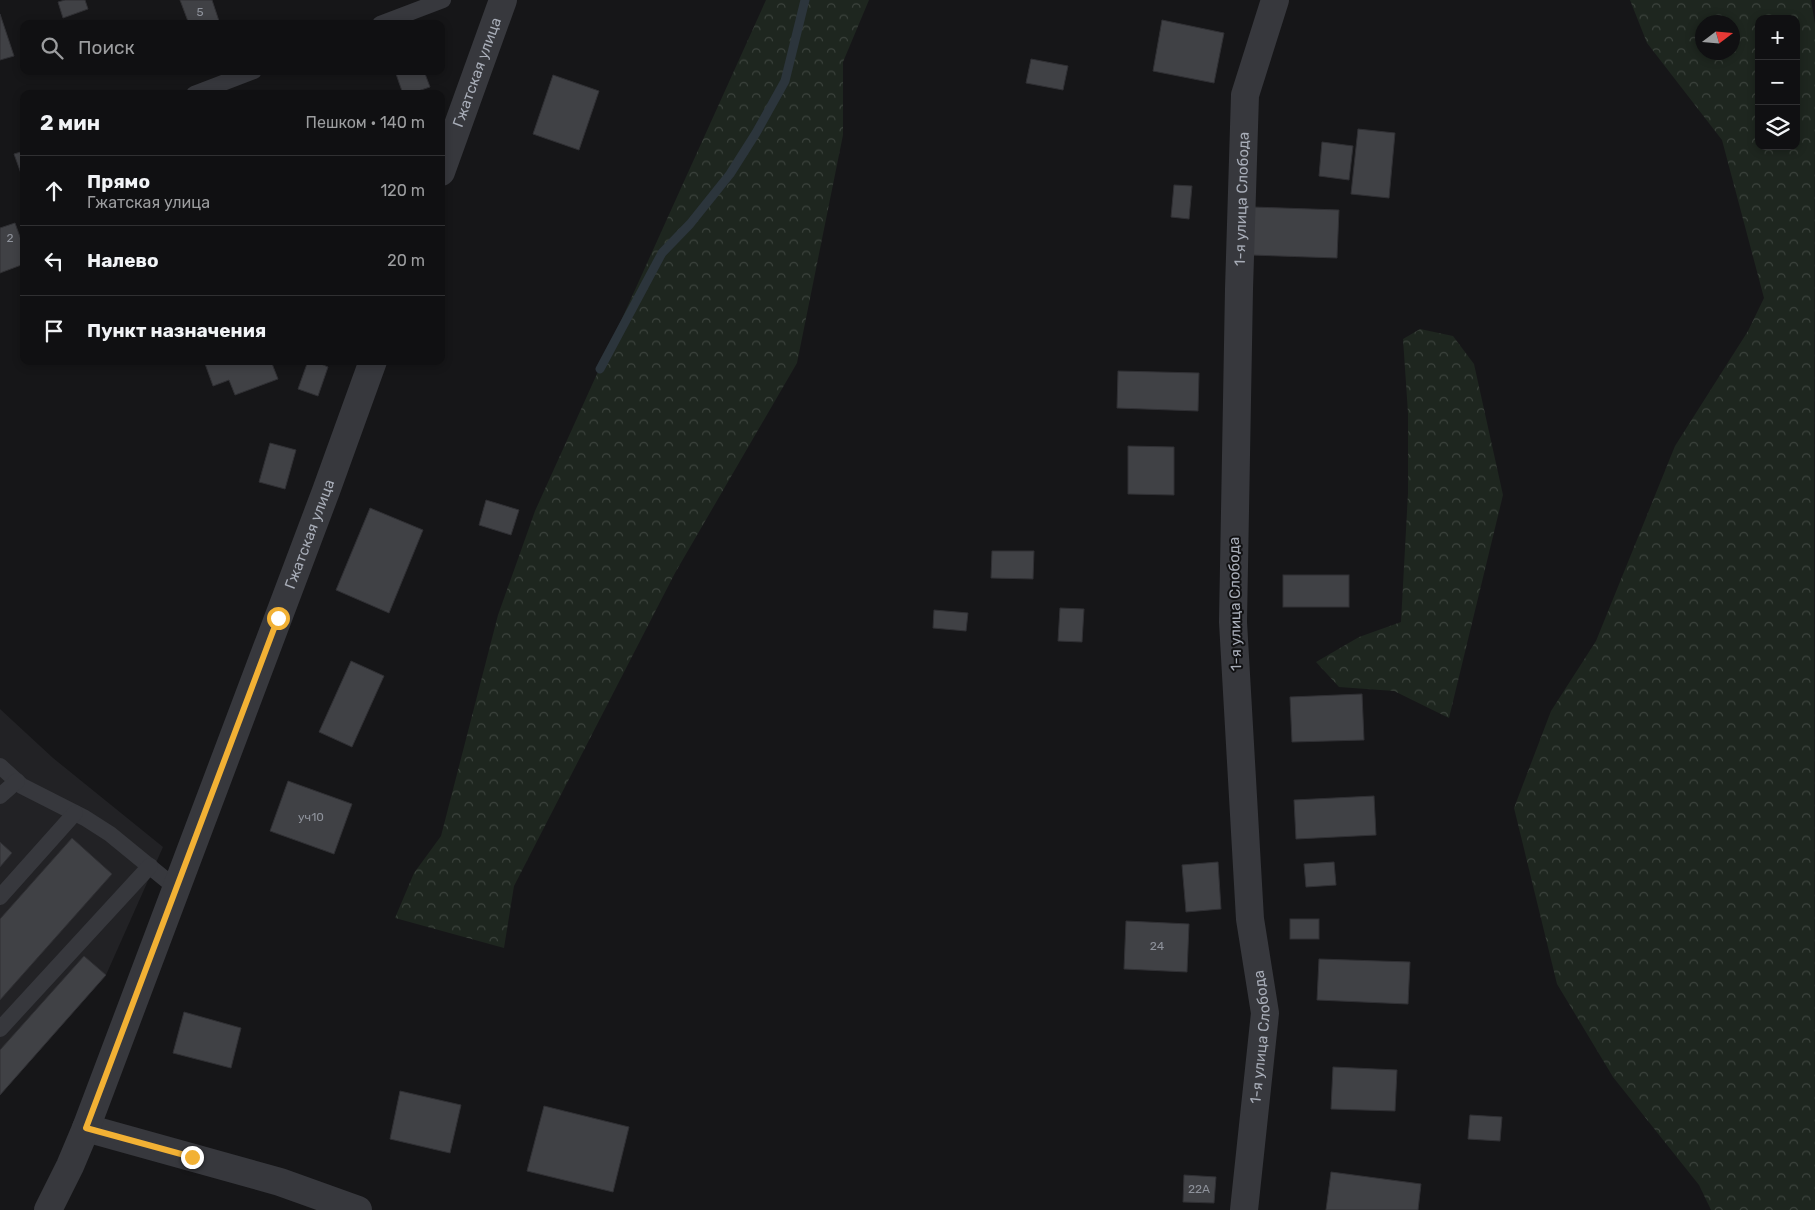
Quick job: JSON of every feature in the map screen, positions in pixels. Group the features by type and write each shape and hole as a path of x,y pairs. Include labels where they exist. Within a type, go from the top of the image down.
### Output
{"street":[{"name":"Гжатская улица","path":"445,161 503,0"},
{"name":"1-я улица Слобода","path":"1244,1210 1265,1013 1250,919 1233,622 1239,269 1244,94 1275,0"},
{"name":"Гжатская улица","path":"48,1210 86,1128 326,491 372,365"},
{"path":"86,1128 280,1182 358,1210"}],"lane":[{"path":"390,20 443,0"},
{"path":"204,90 244,75"},
{"path":"0,766 27,789 75,813 110,834 176,888"},
{"path":"0,796 17,781"},
{"path":"0,897 75,813"},
{"path":"0,1029 150,866"}],"shaded area":[{"path":"0,709 53,758 163,847 106,975 0,1095"}],"green space":[{"path":"766,0 869,0 843,62 843,135 797,363 675,573 514,886 504,948 395,918 414,873 441,836 498,615 535,511"},
{"path":"1630,0 1811,0 1815,24 1815,1210 1711,1210 1699,1185 1613,1077 1557,984 1514,808 1551,711 1596,641 1675,446 1748,331 1764,298 1722,140 1647,43"},
{"path":"1420,329 1453,336 1474,364 1503,495 1449,718 1394,691 1339,687 1316,662 1359,637 1401,622 1408,493 1408,413 1403,339"}],"building":[{"path":"85,0 88,9 63,18 58,2"},
{"path":"180,0 212,0 219,20 188,20"},
{"path":"0,14 14,56 0,60"},
{"path":"1162,20 1224,33 1214,83 1153,71"},
{"path":"1031,59 1068,66 1063,90 1026,83"},
{"path":"396,75 426,75 430,87 421,90 402,90"},
{"path":"553,75 599,91 579,150 533,134"},
{"path":"1358,129 1395,133 1389,198 1351,194"},
{"path":"1322,142 1353,146 1349,180 1319,176"},
{"path":"20,152 20,171 14,154"},
{"path":"1174,185 1192,186 1189,219 1171,217"},
{"path":"1253,207 1339,210 1337,258 1251,255"},
{"path":"15,223 20,237 20,266 0,273 0,228"},
{"path":"205,365 273,365 278,379 235,395 229,380 213,386"},
{"path":"307,365 323,365 328,367 318,396 298,389"},
{"path":"1118,371 1199,373 1198,411 1117,408"},
{"path":"270,443 296,450 285,489 259,482"},
{"path":"1128,446 1174,447 1174,495 1128,494"},
{"path":"486,500 519,510 511,535 479,525"},
{"path":"370,508 423,530 389,613 336,590"},
{"path":"992,551 1034,551 1033,579 991,578"},
{"path":"1283,575 1349,575 1349,607 1283,607"},
{"path":"1060,608 1084,609 1082,642 1058,641"},
{"path":"934,610 968,613 966,631 933,628"},
{"path":"351,661 384,676 352,747 319,732"},
{"path":"1362,694 1364,740 1292,742 1290,697"},
{"path":"288,781 352,804 334,854 270,831"},
{"path":"1374,796 1376,835 1296,839 1294,800"},
{"path":"72,838 112,874 0,1000 0,919"},
{"path":"0,842 12,853 0,867"},
{"path":"1218,862 1221,909 1186,912 1182,865"},
{"path":"1334,862 1336,885 1306,887 1304,864"},
{"path":"1290,919 1319,919 1319,939 1290,939"},
{"path":"1126,921 1189,924 1187,972 1124,969"},
{"path":"84,956 106,975 0,1095 0,1050"},
{"path":"1319,959 1410,962 1408,1004 1317,1000"},
{"path":"184,1012 241,1028 231,1068 173,1053"},
{"path":"1333,1067 1397,1070 1395,1111 1331,1109"},
{"path":"400,1091 461,1105 450,1153 390,1139"},
{"path":"544,1106 629,1127 613,1192 527,1171"},
{"path":"1470,1115 1502,1117 1500,1141 1468,1139"},
{"path":"1331,1172 1421,1184 1418,1210 1326,1210"},
{"path":"1184,1175 1216,1177 1214,1203 1183,1202"}],"waterway":[{"path":"600,369 662,253 690,224 730,174 756,133 785,81 805,0"}],"route":[{"path":"192,1157 86,1128 278,618"}]}
